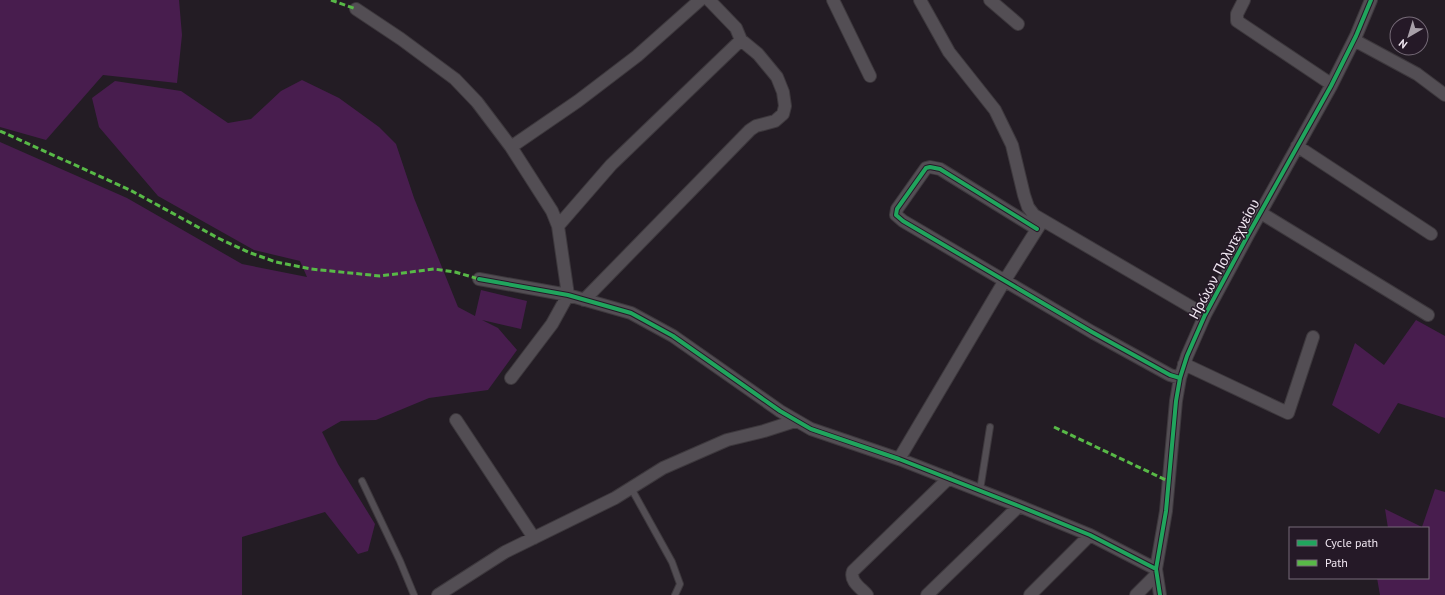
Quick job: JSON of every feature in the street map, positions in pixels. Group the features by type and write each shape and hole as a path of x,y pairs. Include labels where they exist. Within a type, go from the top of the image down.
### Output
{"street":[{"path":"511,147 578,101 636,56 700,0"},
{"path":"584,300 750,130 756,126 775,121 783,114 785,106 784,92 777,76 758,54 741,40 736,28 709,0"},
{"path":"833,0 870,76"},
{"path":"920,0 949,52 995,110 1012,146 1028,207 1040,225"},
{"path":"990,0 1018,24"},
{"path":"1244,0 1237,14 1237,20 1331,84"},
{"name":"Ηρώων Πολυτεχνείου","path":"1160,595 1156,572 1166,511 1180,378 1184,364 1205,315 1331,84 1354,40 1371,0"},
{"path":"356,9 401,39 455,79 478,102 511,147 552,211 558,226 568,296 552,324 511,378"},
{"path":"558,226 611,165 741,40"},
{"path":"1354,40 1417,74 1445,95"},
{"path":"1297,146 1431,234"},
{"path":"1180,378 1170,375 1092,332 903,221 896,215 897,209 926,168 930,166 940,169 1205,315"},
{"path":"1261,213 1428,315"},
{"path":"899,459 1005,280 1040,225"},
{"path":"479,279 568,296 631,313 674,336 795,421 811,429 899,459 1019,506 1090,536 1156,572 1136,595"},
{"path":"1184,364 1288,413 1313,337"},
{"path":"456,420 534,538"},
{"path":"438,595 506,552 631,488 663,468 727,440 764,431 795,421"},
{"path":"867,595 853,580 853,571 949,478"},
{"path":"927,595 1019,506"},
{"path":"1030,595 1090,536"}],"lane":[{"path":"980,490 990,427"},
{"path":"362,481 400,561 414,595"},
{"path":"631,488 672,562 680,584 675,595"}],"shaded area":[{"path":"0,0 179,0 182,35 177,83 103,75 46,140 0,127"},
{"path":"302,80 339,98 379,127 396,144 414,198 458,307 475,316 481,290 527,301 521,329 482,320 498,328 517,350 488,390 429,398 376,420 341,421 322,432 338,464 375,524 368,551 358,554 325,512 242,537 242,595 0,595 0,142 127,198 242,264 307,277 300,261 254,250 158,196 99,127 92,98 115,81 181,91 228,123 251,119 281,91"},
{"path":"1416,320 1445,336 1445,418 1398,403 1379,434 1332,405 1355,343 1384,365"},
{"path":"1435,489 1445,492 1445,595 1380,595 1377,579 1429,579 1429,527 1422,527"},
{"path":"1385,509 1422,527 1388,527"}],"marked path":[{"path":"331,0 356,9"},
{"path":"0,131 130,190 218,238 248,252 276,262 311,269 380,276 434,269 455,272 479,279"},
{"path":"1054,427 1168,481"}],"cycle path":[{"path":"1160,595 1156,569 1166,511 1176,401 1180,378 1187,356 1205,315 1331,86 1356,36 1371,0"},
{"path":"1037,229 940,169 930,167 926,168 897,209 896,215 903,221 1092,332 1170,375 1180,378"},
{"path":"479,279 568,295 631,313 673,336 780,411 811,429 899,459 1019,506 1090,535 1156,569"}]}
